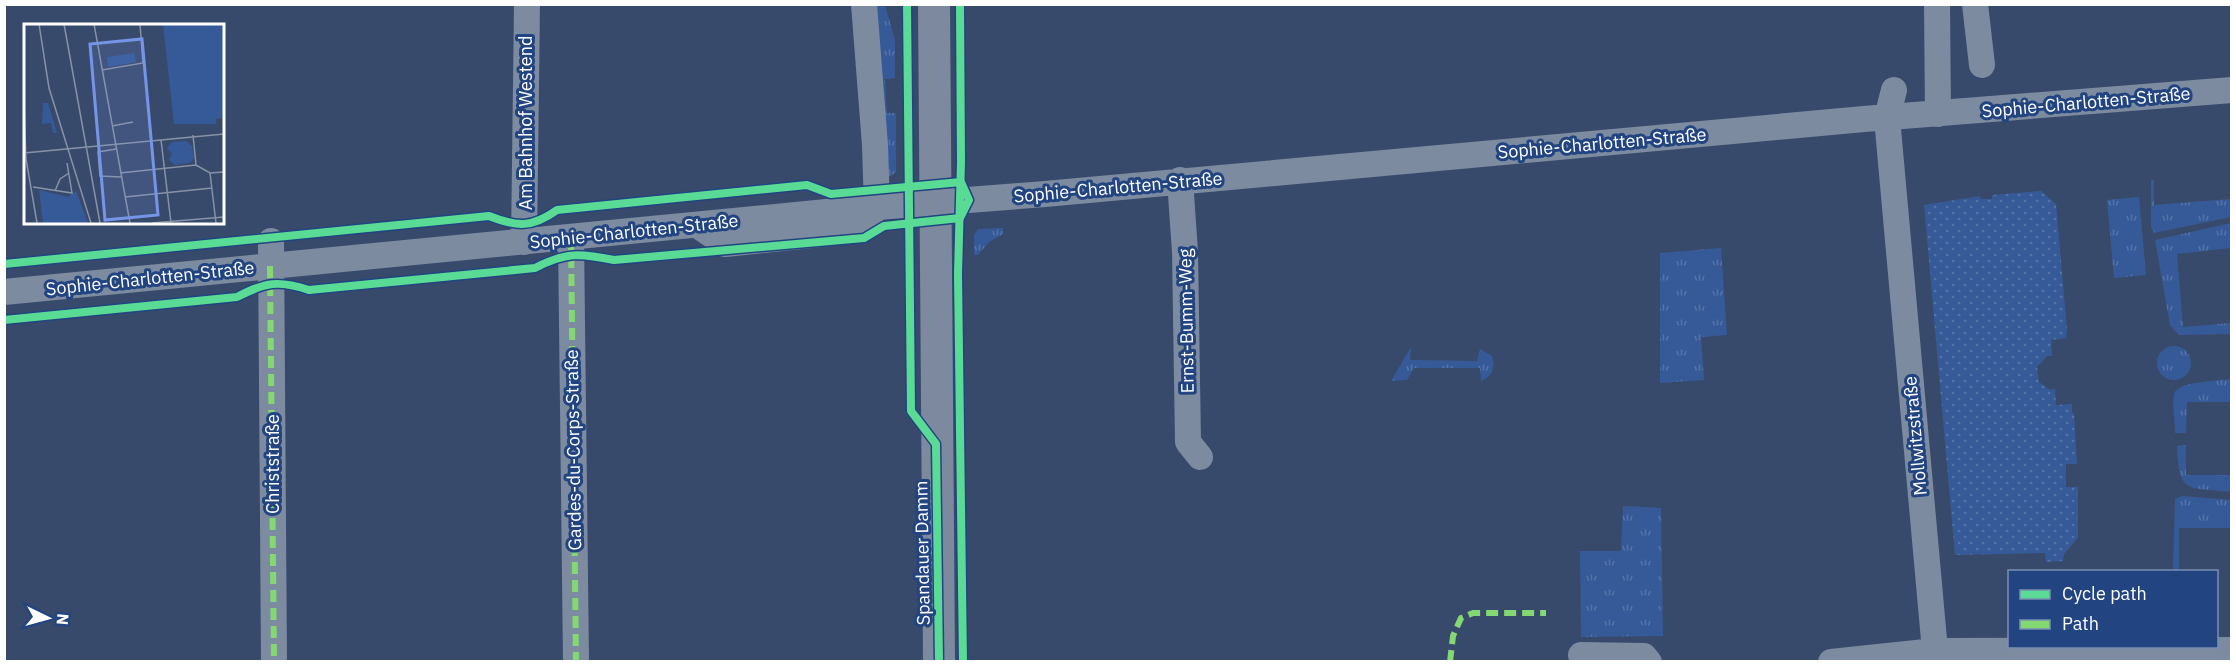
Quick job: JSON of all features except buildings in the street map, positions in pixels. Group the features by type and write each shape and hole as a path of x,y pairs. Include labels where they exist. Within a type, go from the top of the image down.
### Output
{"main road":[{"name":"Spandauer Damm","path":"934,4 939,662"}],"street":[{"name":"Am Bahnhof Westend","path":"524,242 527,4"},
{"path":"864,4 875,145 877,207"},
{"path":"1937,4 1938,114"},
{"path":"1975,4 1982,64"},
{"name":"Mollwitzstraße","path":"1886,88 1879,118 1935,656"},
{"name":"Sophie-Charlotten-Straße","path":"4,292 271,253 524,242 1180,180 1879,118 2232,90"},
{"name":"Ernst-Bumm-Weg","path":"1180,180 1185,252 1188,442 1200,457"},
{"name":"Gardes-du-Corps-Straße","path":"571,238 576,662"},
{"name":"Christstraße","path":"271,253 274,662"},
{"path":"1831,662 1935,656 2165,656 2232,650"},
{"path":"1581,655 1644,656 1649,662"}],"green space":[{"path":"875,5 885,5 895,40 895,78 885,79 887,113 896,113 896,172 884,177"},
{"path":"2151,180 2154,180 2154,205 2231,199 2231,217 2154,233 2151,227"},
{"path":"2041,191 2056,204 2067,330 2066,338 2051,340 2052,356 2047,356 2037,367 2039,382 2050,390 2055,389 2056,405 2072,404 2077,464 2066,464 2066,487 2078,487 2078,538 2064,554 2063,561 2046,562 2045,553 1955,555 1924,205 1980,196 1981,199 1992,199 1992,195"},
{"path":"2139,197 2146,275 2114,278 2107,200"},
{"path":"2231,223 2231,248 2177,254 2183,327 2231,323 2231,334 2179,335 2170,325 2155,240"},
{"path":"1003,228 1003,234 989,242 978,255 974,255 974,235 978,229"},
{"path":"1721,248 1727,335 1701,337 1704,380 1660,383 1660,253"},
{"path":"2174,346 2186,351 2191,363 2186,375 2174,380 2162,375 2157,363 2162,351"},
{"path":"1411,347 1410,360 1477,361 1480,349 1492,356 1493,368 1488,377 1481,381 1480,368 1414,368 1407,380 1391,381"},
{"path":"2231,379 2231,402 2187,402 2186,433 2175,433 2173,399 2177,390 2190,384"},
{"path":"2186,445 2186,475 2231,475 2231,492 2195,488 2183,481 2177,446"},
{"path":"2182,496 2231,500 2231,528 2179,528 2179,570 2173,570 2175,499"},
{"path":"1623,506 1661,508 1663,636 1581,637 1580,551 1621,551"}],"marked path":[{"path":"571,238 576,662"},
{"path":"270,266 274,662"},
{"path":"1450,662 1453,636 1461,618 1473,613 1546,613"}],"cycle path":[{"path":"907,4 911,411 936,444 939,662"},
{"path":"960,4 961,162 958,274 963,662"},
{"path":"4,264 489,216 524,224 540,220 557,210 807,185 831,194 961,182 969,200 960,218 884,226 864,238 614,260 573,255 535,268 309,290 272,284 256,288 237,297 4,320"}]}
